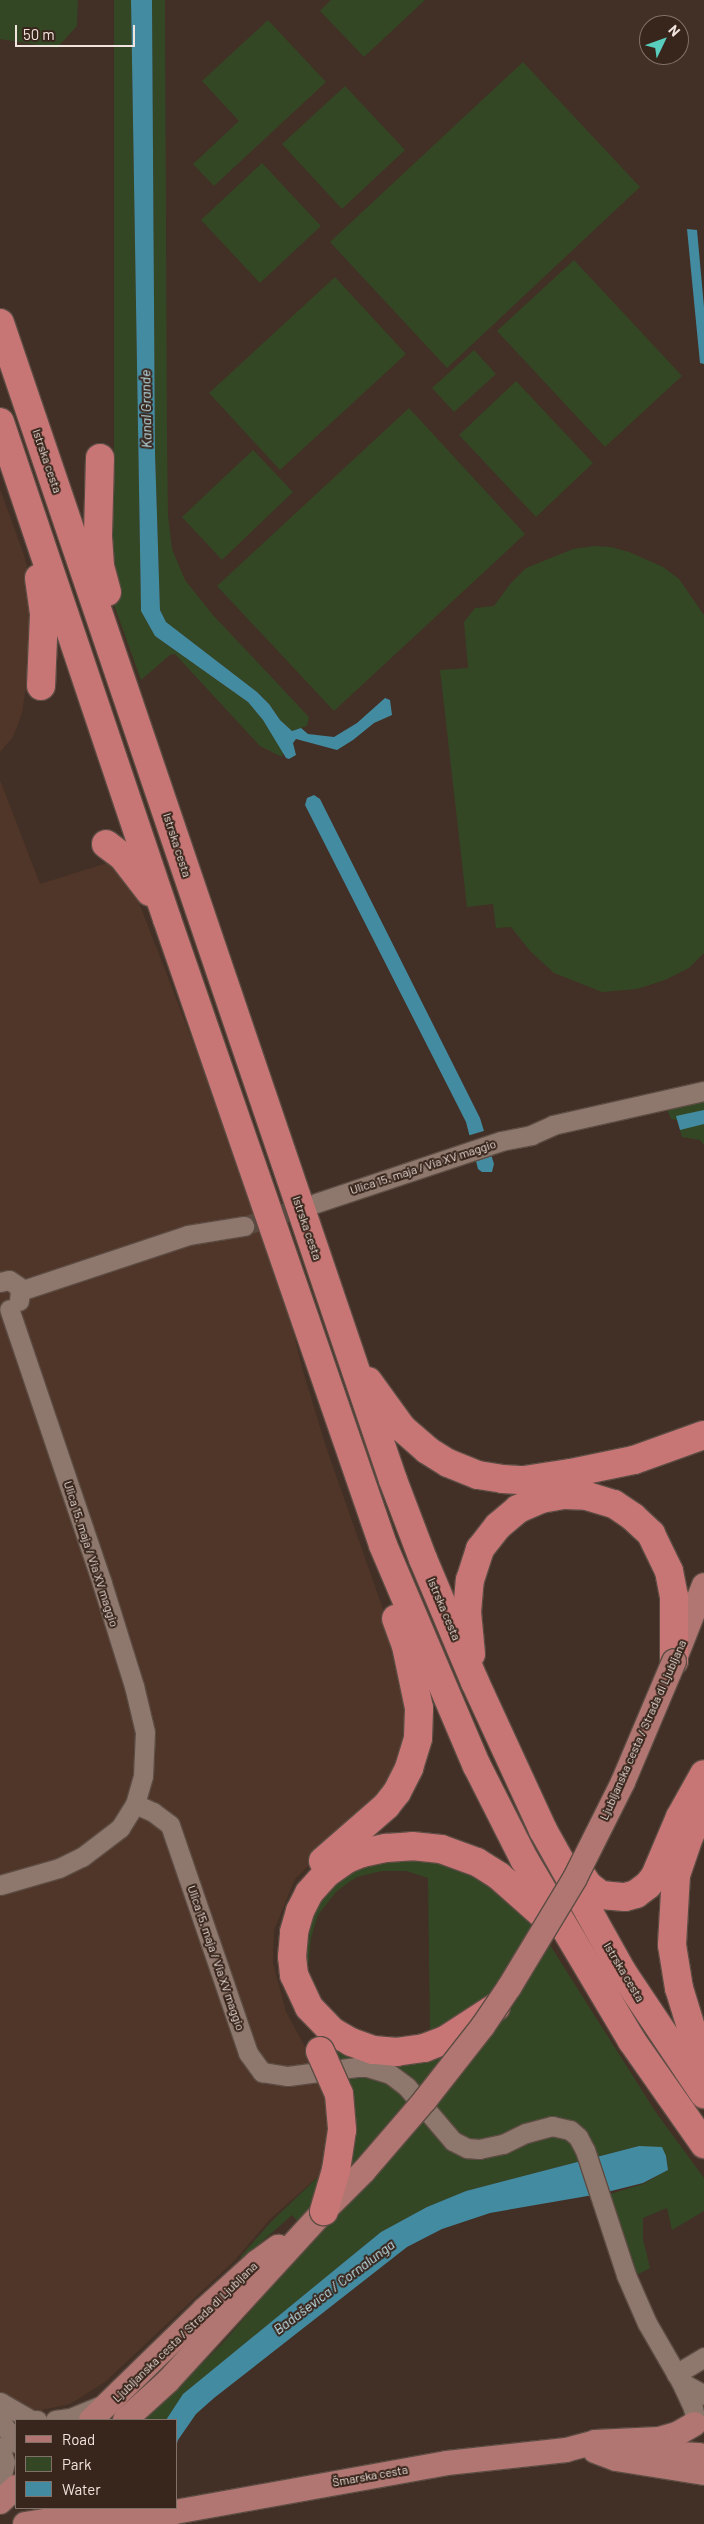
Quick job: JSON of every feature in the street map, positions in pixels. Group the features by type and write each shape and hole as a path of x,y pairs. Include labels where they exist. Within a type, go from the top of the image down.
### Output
{"highway":[{"name":"Istrska cesta","path":"0,323 399,1498 475,1682 543,1830 623,1973 704,2094"},
{"path":"0,422 167,919 383,1545 477,1766 524,1859 632,2041 704,2144"},
{"path":"100,458 98,537 100,566 122,640 117,666"},
{"path":"24,496 28,540 39,578 44,615 41,686"},
{"path":"106,844 123,857 134,870 167,919"},
{"path":"349,1353 402,1428 427,1450 448,1462 478,1475 524,1480 571,1473 634,1460 704,1435"},
{"path":"475,1682 467,1612 470,1580 480,1549 498,1526 518,1509 541,1500 564,1495 587,1496 614,1504 633,1517 651,1534 669,1571 674,1596 674,1662"},
{"path":"324,2051 285,1984 281,1946 287,1912 305,1879 374,1818 397,1792 409,1768 420,1724 414,1675 406,1646 385,1589 381,1563 383,1545"},
{"path":"543,1830 561,1846 595,1891 612,1897 636,1894 648,1885 655,1876 680,1817 704,1774"},
{"path":"704,1806 689,1836 676,1875 672,1945 679,1988 704,2070"},
{"path":"315,2220 336,2170 342,2130 339,2094 309,2007 294,1975 292,1957 294,1932 300,1911 310,1893 327,1873 347,1859 386,1848 412,1846 441,1849 477,1862 499,1876 548,1921 566,1932"},
{"path":"324,2051 351,2042 373,2050 397,2052 424,2048 445,2040 496,2006"}],"main road":[{"name":"Ljubljanska cesta / Strada di Ljubljana","path":"96,2419 124,2414 168,2381 263,2280 315,2220 399,2132 455,2063 496,2006 574,1880 623,1782 674,1662 704,1585"},
{"path":"566,2450 595,2442 659,2439 677,2434 698,2418"},
{"path":"566,2450 595,2451 702,2462 693,2437 698,2418"},
{"name":"Šmarska cesta","path":"178,2508 447,2462 566,2450"},
{"path":"0,2502 15,2488"},
{"path":"7,2524 23,2509"},
{"path":"92,2509 125,2518"},
{"name":"Šmarska cesta","path":"25,2524 55,2519 125,2518 166,2510"}],"street":[{"name":"Ulica 15. maja / Via XV maggio","path":"316,1202 470,1151 531,1135 552,1125 704,1091"},
{"path":"20,1291 188,1235 244,1226"},
{"path":"1,1277 14,1282 20,1291 19,1302 5,1308"},
{"name":"Ulica 15. maja / Via XV maggio","path":"0,1885 59,1868 82,1857 120,1828 135,1804 143,1776 144,1732 142,1718 102,1583 5,1308"},
{"name":"Ulica 15. maja / Via XV maggio","path":"135,1804 153,1812 170,1825 253,2062 262,2072 275,2076 324,2051 356,2067 390,2074 407,2087 453,2141 467,2148 488,2148 503,2144 541,2128 562,2126 578,2136 626,2275 640,2307 679,2378 698,2418"},
{"path":"704,2357 679,2378 704,2395"},
{"path":"0,2402 28,2419"},
{"path":"62,2419 90,2412 124,2414"},
{"path":"0,2420 15,2442"},
{"path":"0,2447 5,2462 0,2483"}],"shaded area":[{"path":"0,489 24,555 36,600 35,628 22,713 13,737 0,752"},
{"path":"0,780 40,884 107,863 127,872 242,1168 288,1308 302,1368 326,1447 397,1649 411,1733 394,1779 295,1879 274,1930 273,1963 286,2012 304,2045 332,2115 332,2140 321,2174 270,2219 235,2260 105,2382 70,2404 37,2411 22,2403 10,2401 0,2391"}],"green space":[{"path":"0,0 78,0 77,26 57,48 0,39"},
{"path":"114,0 131,0 141,611 155,636 248,702 284,751 282,757 260,746 175,654 170,655 141,680 114,605 107,574 105,515 114,490"},
{"path":"152,0 165,0 167,441 168,515 172,549 185,580 212,614 309,717 307,726 292,731 280,720 269,704 257,692 166,622 160,610 155,452"},
{"path":"331,0 425,0 364,57 320,11"},
{"path":"268,20 326,82 214,186 193,164 239,121 202,81"},
{"path":"523,62 640,187 447,368 330,242"},
{"path":"345,86 405,150 342,209 282,144"},
{"path":"262,163 321,226 260,283 201,220"},
{"path":"574,260 682,376 605,447 497,331"},
{"path":"335,277 406,354 280,470 209,393"},
{"path":"474,350 496,374 454,412 432,388"},
{"path":"516,381 593,463 536,517 459,435"},
{"path":"409,408 525,534 334,711 217,586"},
{"path":"253,450 293,492 222,560 182,517"},
{"path":"594,546 611,547 629,552 663,567 679,579 704,615 704,953 689,968 665,980 637,989 602,992 554,973 530,951 511,927 496,928 493,904 467,907 440,670 468,668 464,622 475,608 494,606 511,583 526,568 573,549"},
{"path":"704,1099 704,1145 700,1140 682,1137 677,1120 671,1119 666,1107"},
{"path":"411,1854 485,1876 529,1917 550,1945 655,2111 704,2178 704,2211 672,2230 667,2208 643,2218 643,2239 650,2268 635,2276 610,2194 643,2184 668,2170 666,2156 639,2146 466,2191 427,2207 381,2232 183,2394 167,2419 145,2419 222,2344 267,2292 270,2283 305,2230 292,2215 240,2261 241,2256 272,2221 321,2174 329,2156 332,2031 300,1964 305,1920 347,1867","holes":["382,1871 406,1871 428,1878 430,2034 400,2043 365,2038 326,2009 308,1969 311,1938 318,1915 336,1892 357,1877"]}],"water":[{"name":"Kanal Grande","path":"131,0 152,0 155,452 160,610 166,622 257,692 269,704 280,720 292,731 301,728 308,734 334,737 357,723 385,698 390,700 392,715 374,723 337,750 296,739 293,743 296,755 289,759 286,758 263,720 248,702 155,636 141,611"},
{"path":"687,229 697,230 704,307 704,364 700,363"},
{"path":"314,795 320,799 480,1118 494,1164 492,1172 482,1172 478,1169 466,1122 305,805 307,798"},
{"path":"704,1110 704,1124 680,1130 676,1116"},
{"name":"Badaševica / Cornalunga","path":"639,2146 662,2147 666,2156 668,2170 643,2183 599,2194 490,2213 442,2229 407,2247 214,2398 196,2414 178,2440 178,2419 167,2419 183,2394 381,2232 427,2207 466,2191"}],"pier":[{"path":"487,1130 492,1148 472,1155 467,1136"}],"tunnel":[{"path":"244,1226 310,1204"}]}
